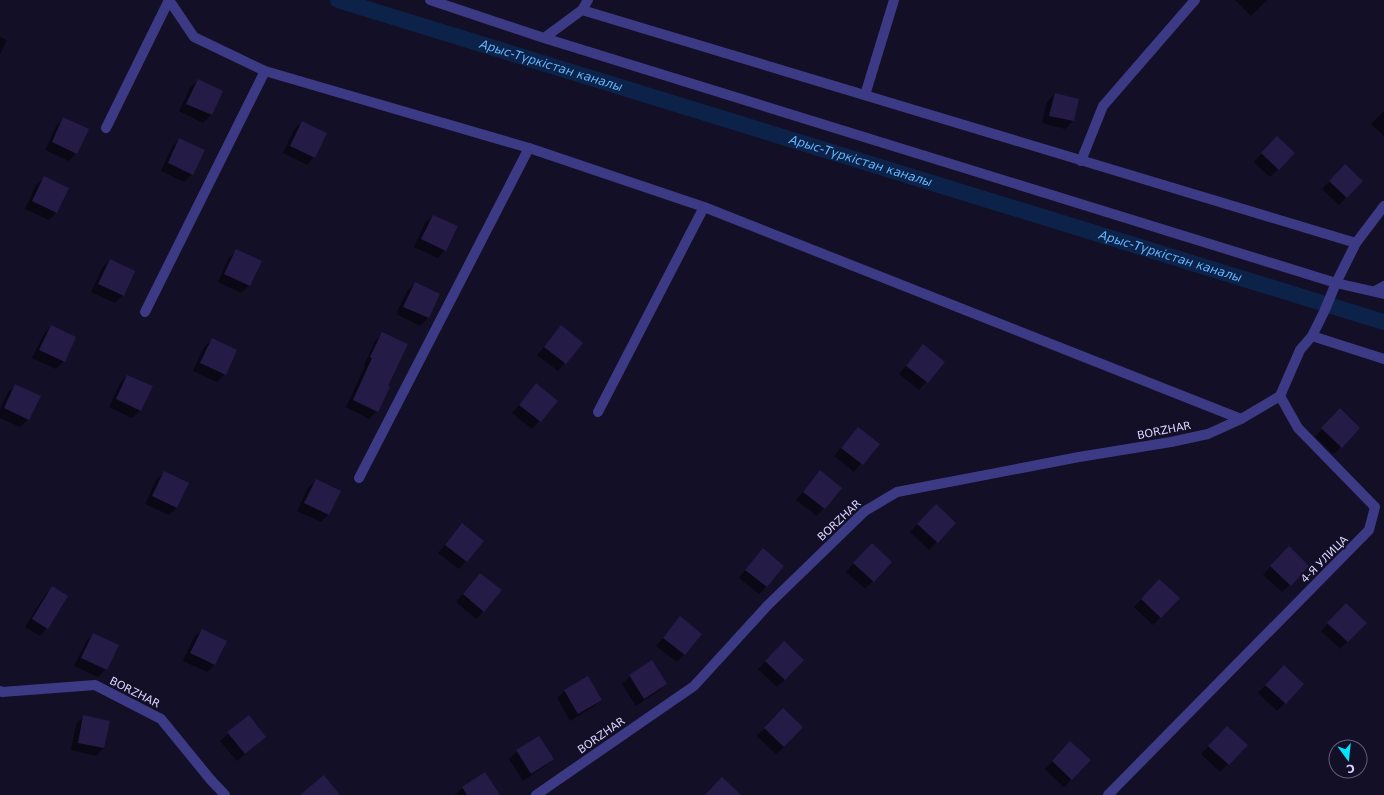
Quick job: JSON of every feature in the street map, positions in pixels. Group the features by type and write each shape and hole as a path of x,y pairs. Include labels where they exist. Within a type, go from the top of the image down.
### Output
{"street":[{"path":"106,128 169,0 194,37 265,71 529,148 704,207 1242,419"},
{"path":"430,0 544,38 1336,283 1384,294"},
{"path":"544,38 582,10 588,0"},
{"path":"865,95 894,0"},
{"path":"1081,161 1103,106 1195,0"},
{"path":"582,10 1356,243"},
{"path":"145,312 265,71"},
{"path":"359,478 529,148"},
{"path":"1280,396 1300,350 1312,336 1356,243 1384,206"},
{"path":"598,412 704,207"},
{"path":"1312,336 1384,359"},
{"name":"BORZHAR","path":"536,795 694,686 768,605 864,511 897,492 1208,434 1242,419 1280,396"},
{"name":"4-Я УЛИЦА","path":"1108,795 1369,530 1375,507 1298,428 1280,396"},
{"name":"BORZHAR","path":"0,691 95,685 162,719 210,779 225,795"}],"lane":[{"path":"1373,291 1384,285"}],"building":[{"path":"198,79 223,91 212,115 186,104"},
{"path":"1055,93 1079,99 1074,121 1049,116"},
{"path":"63,117 89,129 77,154 52,142"},
{"path":"302,121 327,133 315,158 290,146"},
{"path":"1277,136 1295,153 1279,170 1261,153"},
{"path":"179,138 205,150 193,175 168,163"},
{"path":"1345,164 1363,181 1347,198 1329,181"},
{"path":"44,176 69,188 57,213 32,201"},
{"path":"433,215 458,226 446,251 421,239"},
{"path":"236,249 262,261 250,286 224,274"},
{"path":"110,259 135,271 124,296 98,284"},
{"path":"415,282 440,294 429,318 403,307"},
{"path":"51,325 76,337 65,362 39,350"},
{"path":"561,325 583,343 566,364 544,347"},
{"path":"382,332 408,344 388,386 390,387 378,412 353,400 372,358 370,357"},
{"path":"212,338 237,350 226,375 200,363"},
{"path":"923,344 945,362 928,383 906,366"},
{"path":"127,375 153,386 141,411 116,399"},
{"path":"536,383 558,401 541,422 519,405"},
{"path":"15,384 41,396 29,420 4,408"},
{"path":"1340,408 1360,428 1342,448 1321,428"},
{"path":"858,427 880,444 863,465 841,448"},
{"path":"820,470 842,488 825,509 803,492"},
{"path":"164,471 189,483 177,508 152,496"},
{"path":"316,479 341,491 329,515 304,503"},
{"path":"936,504 956,523 938,543 917,524"},
{"path":"462,523 484,541 467,562 445,545"},
{"path":"872,543 892,562 874,582 853,563"},
{"path":"1289,546 1309,566 1291,586 1270,566"},
{"path":"763,548 784,566 767,587 745,570"},
{"path":"480,573 502,590 484,612 463,594"},
{"path":"1159,579 1180,598 1161,618 1141,599"},
{"path":"52,586 68,596 48,629 32,619"},
{"path":"1346,603 1367,623 1348,642 1327,623"},
{"path":"680,616 702,634 685,655 663,638"},
{"path":"202,629 227,641 215,665 190,653"},
{"path":"93,633 119,645 107,670 81,658"},
{"path":"784,641 804,660 785,680 765,661"},
{"path":"652,660 667,684 644,699 629,675"},
{"path":"1284,665 1304,684 1286,704 1265,685"},
{"path":"588,676 602,700 578,714 564,690"},
{"path":"783,708 803,727 784,747 764,728"},
{"path":"83,715 110,721 104,748 78,743"},
{"path":"249,715 266,737 245,754 227,732"},
{"path":"1227,726 1248,745 1229,765 1208,746"},
{"path":"539,736 554,759 531,774 516,750"},
{"path":"1070,741 1091,760 1072,780 1052,761"},
{"path":"485,772 500,795 467,795 462,787"},
{"path":"324,775 340,795 300,795"},
{"path":"722,777 741,795 705,795"}],"waterway":[{"name":"Арыс-Түркістан каналы","path":"338,0 1384,322"}]}
